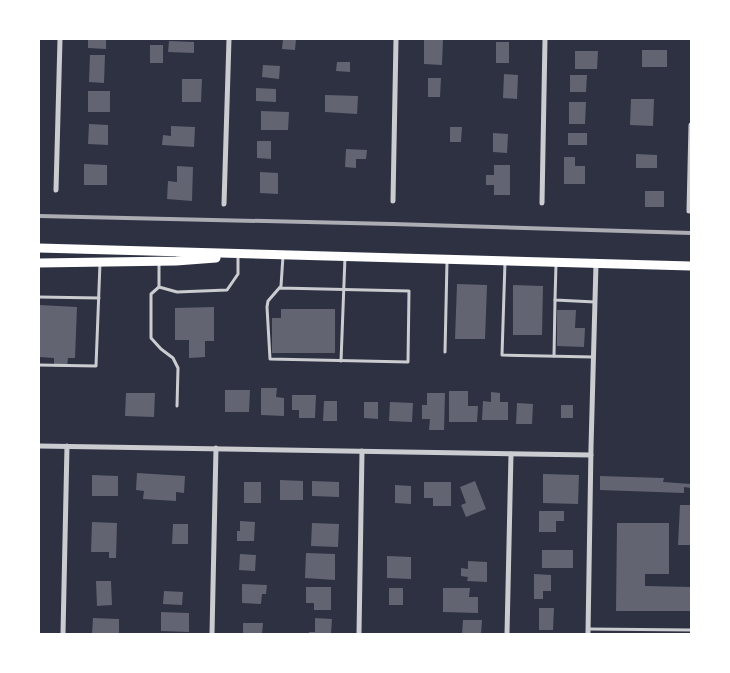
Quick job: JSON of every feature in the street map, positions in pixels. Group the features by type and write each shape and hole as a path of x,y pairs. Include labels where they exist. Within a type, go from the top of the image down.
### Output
{"main road":[{"path":"39,248 691,266"},
{"path":"39,263 160,261 266,255"}],"street":[{"path":"56,190 60,39"},
{"path":"224,204 229,39"},
{"path":"393,201 396,39"},
{"path":"542,203 545,39"},
{"path":"689,211 691,125"},
{"path":"588,632 596,264"},
{"path":"39,446 591,454"},
{"path":"63,634 67,446"},
{"path":"212,634 216,448"},
{"path":"359,634 362,451"},
{"path":"507,634 511,454"}],"lane":[{"path":"280,288 409,291 408,362 270,359 267,307 268,301 281,286 283,255"},
{"path":"159,287 177,292 227,290 238,274 238,256"},
{"path":"341,361 345,257"},
{"path":"445,352 447,260"},
{"path":"160,261 159,287 150,294 151,338 161,349 174,358 178,368 177,406"},
{"path":"39,365 96,366 100,262"},
{"path":"505,262 502,355 594,358"},
{"path":"554,356 556,263"},
{"path":"39,297 99,298"},
{"path":"555,300 595,302"},
{"path":"588,632 691,630"}],"building":[{"path":"88,39 106,39 106,49 88,48"},
{"path":"283,39 296,39 295,50 282,49"},
{"path":"424,39 443,39 442,65 424,64"},
{"path":"169,41 194,42 194,53 168,52"},
{"path":"496,42 509,42 509,63 496,63"},
{"path":"150,45 163,45 163,63 150,63"},
{"path":"642,50 667,50 667,67 642,67"},
{"path":"575,51 598,51 597,69 575,69"},
{"path":"90,55 105,55 104,83 89,82"},
{"path":"337,62 350,62 350,72 336,71"},
{"path":"263,65 280,66 279,79 262,77"},
{"path":"504,74 518,75 517,99 503,98"},
{"path":"570,75 587,75 586,92 570,92"},
{"path":"428,78 441,78 440,97 428,97"},
{"path":"182,79 202,79 201,102 182,102"},
{"path":"256,88 276,89 276,102 256,101"},
{"path":"88,91 110,91 110,112 88,112"},
{"path":"325,95 358,96 357,114 325,112"},
{"path":"631,99 654,99 653,126 630,125"},
{"path":"569,102 586,102 585,124 569,124"},
{"path":"261,111 289,112 288,130 261,130"},
{"path":"89,124 108,125 108,145 88,144"},
{"path":"171,126 195,127 194,147 162,145 163,135 171,136"},
{"path":"450,127 462,127 461,142 450,142"},
{"path":"493,133 508,134 507,153 493,152"},
{"path":"568,133 587,133 587,145 568,145"},
{"path":"257,141 271,141 271,159 257,158"},
{"path":"346,149 367,150 366,159 356,159 356,168 345,167"},
{"path":"636,154 657,155 657,168 636,168"},
{"path":"564,157 575,157 575,166 585,166 585,184 564,184"},
{"path":"84,164 107,165 107,185 84,185"},
{"path":"494,165 510,165 510,195 494,195 494,185 486,185 486,175 494,175"},
{"path":"177,166 193,167 192,201 167,199 168,181 177,182"},
{"path":"260,172 278,173 278,194 260,193"},
{"path":"645,191 664,191 664,207 645,207"},
{"path":"457,284 487,285 485,339 455,339"},
{"path":"513,285 543,286 542,335 513,335"},
{"path":"39,305 77,307 75,358 68,358 67,367 54,367 54,358 39,357"},
{"path":"214,307 214,341 205,341 205,357 189,358 189,340 175,340 175,308"},
{"path":"281,309 335,309 335,353 272,353 272,318 281,318"},
{"path":"557,310 576,310 575,328 585,328 584,347 557,346"},
{"path":"261,388 277,388 276,397 284,398 284,416 261,415"},
{"path":"225,390 250,390 249,412 225,412"},
{"path":"449,391 468,391 468,406 478,406 477,422 449,422"},
{"path":"491,392 500,393 500,402 508,402 508,420 482,420 483,401 491,402"},
{"path":"126,393 155,393 154,417 125,416"},
{"path":"427,393 445,393 444,430 429,430 430,419 422,419 422,405 427,405"},
{"path":"292,395 316,395 315,418 299,418 299,410 292,410"},
{"path":"324,401 337,401 337,421 323,421"},
{"path":"364,402 378,402 378,419 364,418"},
{"path":"390,402 413,403 412,422 389,421"},
{"path":"517,403 533,404 532,424 516,424"},
{"path":"561,405 573,405 573,418 561,418"},
{"path":"137,473 185,476 184,493 176,492 176,501 143,499 144,491 136,490"},
{"path":"543,474 579,475 578,504 543,503"},
{"path":"92,475 118,476 118,496 92,496"},
{"path":"600,476 664,478 663,482 691,484 691,488 684,487 684,493 600,490"},
{"path":"280,480 303,481 303,500 280,500"},
{"path":"312,481 339,482 339,497 312,496"},
{"path":"475,481 486,509 466,517 461,505 466,503 460,487"},
{"path":"244,482 261,482 261,503 244,503"},
{"path":"424,482 451,482 451,506 433,506 433,498 424,498"},
{"path":"395,485 411,486 411,504 395,503"},
{"path":"680,505 691,505 691,545 678,545"},
{"path":"539,511 564,511 564,521 556,521 556,532 539,532"},
{"path":"240,521 255,522 254,541 237,541"},
{"path":"92,522 117,523 116,558 109,558 109,552 91,552"},
{"path":"312,523 339,524 338,547 311,546"},
{"path":"617,523 669,523 669,574 645,574 645,586 691,587 691,611 616,611"},
{"path":"173,524 188,524 188,544 172,544"},
{"path":"542,550 573,550 573,568 542,568"},
{"path":"306,553 335,554 335,580 305,578"},
{"path":"240,554 256,555 255,571 239,570"},
{"path":"387,556 411,557 411,579 387,578"},
{"path":"468,561 487,562 487,582 467,581 468,577 461,576 461,568 468,569"},
{"path":"534,574 551,575 551,591 543,591 543,599 534,599"},
{"path":"96,581 111,581 112,605 97,606"},
{"path":"242,584 267,585 266,594 262,594 261,604 242,603"},
{"path":"306,587 331,587 331,610 314,610 314,603 306,603"},
{"path":"389,588 403,588 403,605 389,605"},
{"path":"443,588 470,588 469,597 478,597 478,613 443,612"},
{"path":"164,591 183,592 182,605 163,604"},
{"path":"539,608 554,608 553,630 539,630"},
{"path":"161,612 189,613 189,632 161,631"},
{"path":"93,618 119,619 119,634 92,634"},
{"path":"315,618 332,619 331,634 309,634 309,632 315,632"},
{"path":"463,620 482,620 481,634 462,634"},
{"path":"243,623 263,623 262,634 243,634"}],"railway":[{"path":"39,216 691,233"}]}
